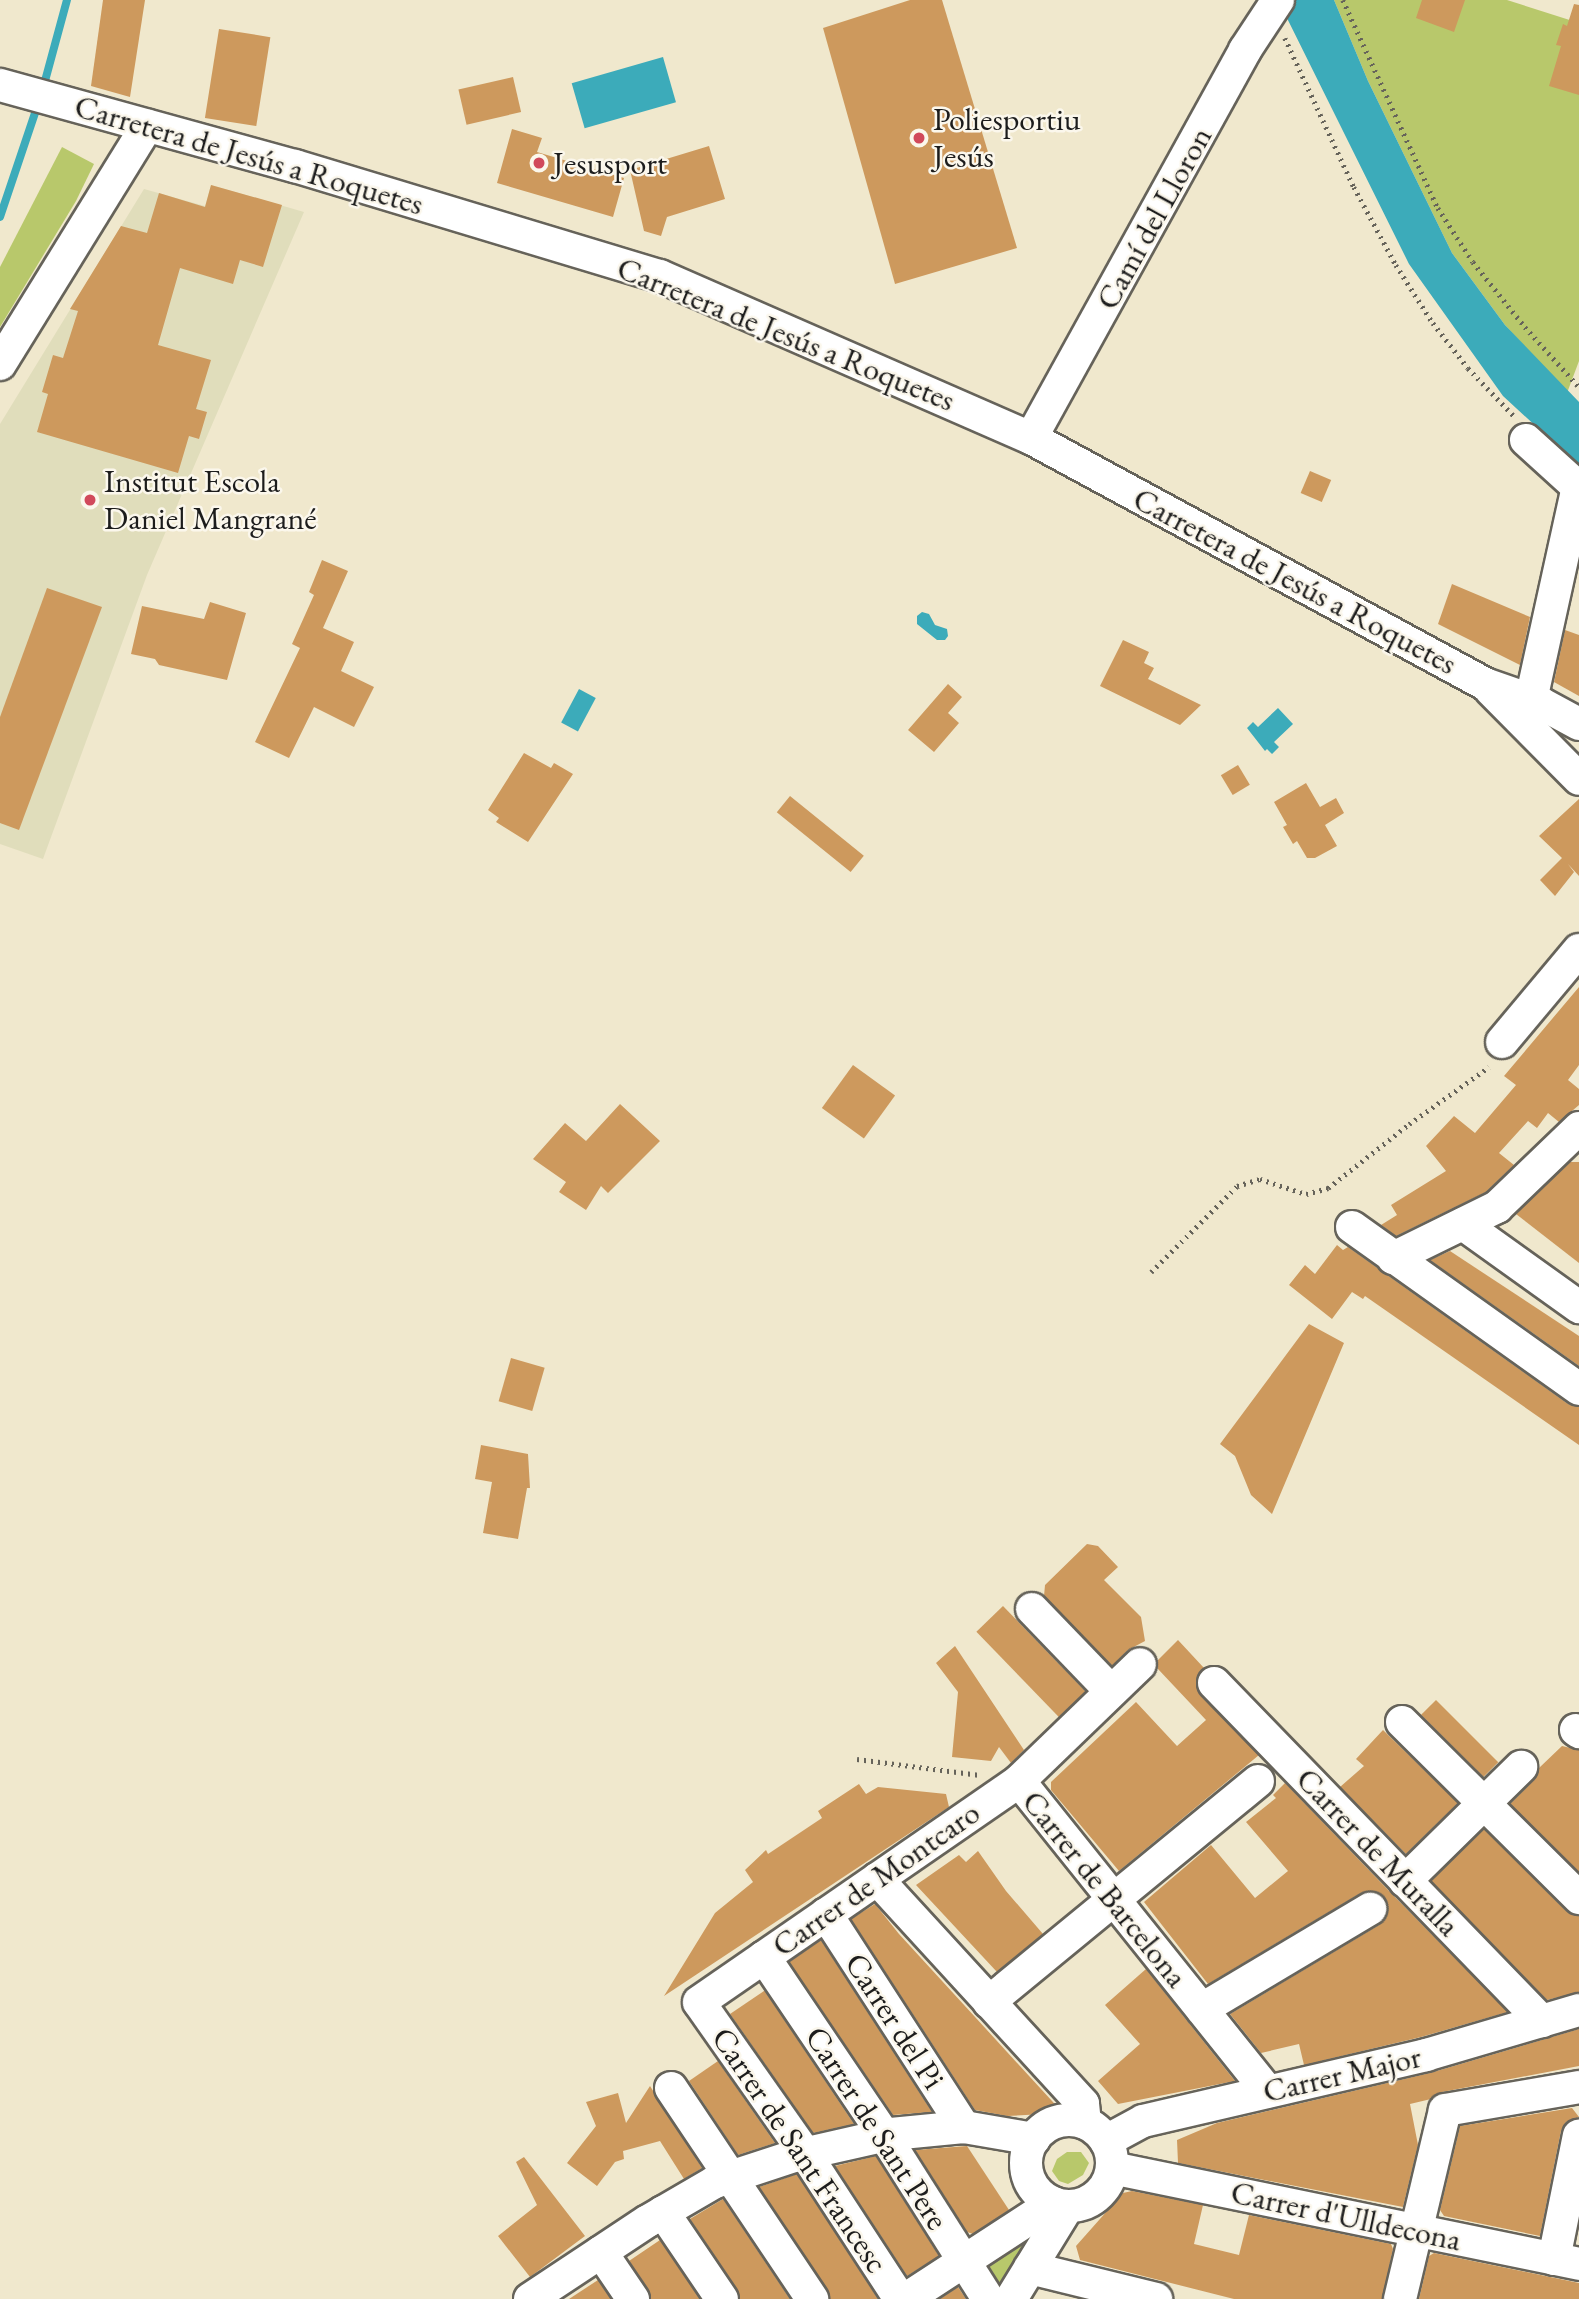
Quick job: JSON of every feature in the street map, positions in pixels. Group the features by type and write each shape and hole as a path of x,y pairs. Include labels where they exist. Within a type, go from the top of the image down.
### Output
{"street":[{"name":"Camí del Lloron","path":"1031,438 1245,50 1275,5"},
{"name":"Carretera de Jesús a Roquetes","path":"3,86 295,166 660,276 1031,438 1485,684"},
{"path":"0,364 147,126"},
{"path":"1522,430 1578,487 1531,700"},
{"path":"1485,684 1531,700 1579,724"},
{"path":"1485,684 1579,779"},
{"path":"1502,1042 1579,950"},
{"path":"1393,1258 1497,1207 1575,1139"},
{"path":"1463,1224 1579,1307"},
{"path":"1352,1227 1579,1389"},
{"path":"1032,1609 1111,1691"},
{"name":"Carrer de Montcaro","path":"699,2002 1019,1781 1140,1664"},
{"name":"Carrer de Muralla","path":"1214,1683 1542,2021"},
{"path":"1402,1722 1579,1898"},
{"path":"1405,1881 1521,1767"},
{"name":"Carrer de Barcelona","path":"1019,1781 1268,2092"},
{"path":"989,2002 1258,1782"},
{"path":"877,1879 1083,2105 1101,2144 1107,2183 1097,2196 1083,2204 1061,2204 1041,2195 1029,2175 1028,2153 1034,2139 1044,2128 1071,2120 1101,2144"},
{"path":"1202,2010 1370,1909"},
{"name":"Carrer del Pi","path":"826,1914 964,2127"},
{"name":"Carrer de Sant Pere","path":"764,1957 884,2135 988,2299"},
{"name":"Carrer de Sant Francesc","path":"699,2002 805,2153 900,2299"},
{"name":"Carrer Major","path":"1101,2144 1143,2121 1426,2055 1579,2010"},
{"path":"1400,2299 1445,2110 1579,2087"},
{"path":"671,2088 812,2299"},
{"path":"538,2297 601,2252 715,2182 805,2153 884,2135 964,2127 1034,2139"},
{"path":"1566,2262 1579,2135"},
{"name":"Carrer d'Ulldecona","path":"1101,2144 1418,2231 1566,2262"},
{"path":"906,2299 963,2261 1061,2204"},
{"path":"1011,2299 1030,2268 1061,2204"},
{"path":"663,2212 722,2299"},
{"path":"601,2252 634,2299"},
{"path":"1030,2268 1156,2299"}],"path":[{"path":"1343,0 1438,208 1481,273 1533,337 1579,387"},
{"path":"1275,5 1354,187 1396,265 1433,323 1522,430"},
{"path":"1151,1272 1237,1186 1260,1179 1306,1194 1328,1188 1409,1124 1493,1065 1502,1042"},
{"name":"Carrer de Barcelona","path":"857,1759 1019,1781"}],"shaded area":[{"name":"Institut Escola Daniel Mangrané","path":"211,185 304,212 147,575 43,859 0,844 0,424 144,189 205,206"}],"green space":[{"path":"1334,0 1507,0 1579,23 1579,361 1567,393 1505,325 1452,253 1368,81"},
{"path":"62,147 94,164 76,201 0,327 0,267"},
{"path":"1067,2152 1081,2152 1089,2163 1083,2175 1068,2184 1059,2181 1052,2171 1057,2159"},
{"path":"1019,2238 1025,2248 995,2298 972,2264"}],"water":[{"path":"1278,0 1334,0 1368,81 1452,253 1505,325 1579,402 1579,466 1503,396 1409,264"},
{"path":"663,57 676,102 585,128 572,83"},
{"path":"922,612 929,614 935,625 947,629 948,636 945,640 937,640 917,624 917,616"},
{"path":"579,689 596,698 578,731 561,723"},
{"path":"1278,708 1293,724 1274,742 1279,747 1272,754 1267,749 1265,751 1247,728 1253,722 1258,727"}],"building":[{"path":"103,0 145,0 130,97 91,86"},
{"name":"Poliesportiu Jesús","path":"910,0 942,0 1017,248 895,284 823,28"},
{"path":"1422,0 1465,0 1454,32 1416,18"},
{"path":"1574,4 1579,5 1579,95 1549,86 1561,46 1556,45 1563,24 1567,26"},
{"path":"219,29 270,37 256,126 205,118"},
{"path":"513,77 521,112 467,125 458,90"},
{"path":"512,129 542,138 537,152 624,178 613,217 497,183"},
{"path":"709,146 725,199 667,217 661,236 644,231 630,170"},
{"path":"211,185 282,205 263,267 240,260 233,284 180,268 158,345 211,360 196,409 207,412 199,439 189,436 178,473 37,432 48,394 42,392 53,355 63,358 78,311 70,309 121,226 147,233 159,193 205,207"},
{"path":"1310,471 1331,480 1322,502 1301,493"},
{"path":"322,560 348,571 323,628 354,642 341,671 374,687 354,727 314,707 289,758 255,742 300,648 292,644 314,595 309,592"},
{"path":"1452,584 1530,617 1520,665 1438,624"},
{"path":"47,588 102,607 19,830 0,823 0,717"},
{"path":"210,602 246,613 227,680 159,665 155,659 131,654 142,606 204,619"},
{"path":"1565,630 1579,635 1579,696 1554,682"},
{"path":"1123,640 1149,652 1144,663 1154,668 1148,679 1201,705 1180,725 1100,686"},
{"path":"948,684 962,697 948,713 959,723 934,752 908,730"},
{"path":"524,753 551,768 554,763 573,774 528,842 496,822 499,818 488,810"},
{"path":"1238,765 1250,785 1233,795 1221,775"},
{"path":"1306,783 1320,807 1336,798 1344,813 1325,825 1337,846 1315,858 1307,858 1297,841 1293,844 1283,827 1287,825 1274,802"},
{"path":"790,796 864,856 851,872 777,812"},
{"path":"1579,799 1579,876 1568,864 1574,872 1555,896 1540,880 1562,858 1539,836"},
{"path":"1579,987 1579,1065 1568,1080 1579,1089 1579,1105 1559,1122 1548,1113 1537,1128 1528,1121 1499,1153 1514,1165 1486,1192 1396,1236 1381,1225 1397,1215 1391,1205 1446,1171 1426,1146 1454,1116 1475,1133 1516,1085 1504,1076"},
{"path":"853,1065 895,1096 864,1138 822,1108"},
{"path":"620,1104 660,1141 608,1193 601,1186 586,1210 559,1192 566,1182 533,1159 565,1123 586,1141"},
{"path":"1570,1162 1579,1162 1579,1263 1516,1214"},
{"path":"1337,1245 1343,1250 1348,1247 1568,1404 1579,1407 1579,1445 1365,1296 1363,1299 1352,1292 1332,1319 1289,1285 1305,1265 1315,1274"},
{"path":"1450,1251 1579,1336 1579,1366 1430,1260"},
{"path":"1309,1324 1344,1343 1272,1514 1251,1495 1235,1456 1220,1444"},
{"path":"511,1358 545,1368 532,1411 499,1401"},
{"path":"481,1445 528,1454 530,1488 527,1488 518,1539 483,1533 492,1482 475,1479"},
{"path":"1087,1544 1098,1546 1118,1567 1104,1580 1141,1617 1145,1641 1128,1650 1112,1666 1044,1596 1045,1585"},
{"path":"1003,1606 1086,1692 1059,1717 976,1632"},
{"path":"1178,1640 1204,1668 1196,1679 1200,1695 1259,1755 1119,1871 1051,1790 1051,1782 1136,1702 1177,1746 1206,1720 1158,1669 1158,1660"},
{"path":"955,1646 1024,1750 1011,1763 999,1747 991,1761 952,1757 958,1692 936,1663"},
{"path":"1436,1700 1498,1762 1483,1777 1421,1715"},
{"path":"1383,1730 1458,1803 1406,1854 1340,1787 1364,1766 1356,1759"},
{"path":"1562,1746 1579,1750 1579,1872 1510,1804 1534,1780 1539,1768"},
{"path":"1285,1783 1508,2012 1421,2037 1304,2065 1299,2044 1261,2053 1230,2014 1379,1925 1388,1909 1385,1899 1370,1891 1361,1893 1208,1984 1144,1902 1211,1845 1255,1898 1288,1871 1246,1822 1276,1798 1273,1795"},
{"path":"859,1784 866,1794 878,1787 946,1794 949,1807 664,1996 715,1913 753,1882 745,1870 766,1850 768,1854 822,1818 818,1811"},
{"path":"1484,1829 1566,1911 1579,1916 1579,1992 1547,2000 1431,1881"},
{"path":"978,1851 1006,1891 1043,1934 997,1972 916,1885 959,1855 966,1862"},
{"path":"875,1904 899,1934 1063,2113 1007,2116 975,2110 851,1919"},
{"path":"821,1940 932,2112 893,2115 789,1962"},
{"path":"1146,1969 1235,2081 1118,2104 1098,2081 1140,2044 1105,2005"},
{"path":"764,1991 854,2124 813,2133 730,2014"},
{"path":"1579,2029 1579,2066 1442,2092 1431,2099 1410,2104 1418,2145 1403,2207 1178,2163 1177,2140 1217,2123 1430,2073"},
{"path":"718,2061 775,2143 738,2155 689,2081"},
{"path":"650,2086 702,2168 684,2179 660,2141 623,2151 624,2159 615,2162 597,2186 567,2163 596,2126 586,2102 618,2093 626,2123"},
{"path":"1572,2108 1579,2117 1566,2122 1561,2131 1540,2236 1444,2216 1440,2210 1460,2126"},
{"path":"967,2146 1009,2210 973,2234 967,2232 915,2150"},
{"path":"876,2156 939,2256 907,2276 835,2166"},
{"path":"524,2157 585,2236 530,2277 498,2236 537,2205 516,2162"},
{"path":"797,2174 878,2299 830,2299 827,2289 759,2187"},
{"path":"1132,2191 1203,2205 1194,2244 1239,2255 1249,2215 1391,2244 1393,2249 1382,2299 1234,2299 1080,2260 1076,2246 1123,2193"},
{"path":"723,2199 790,2299 740,2299 737,2289 690,2219"},
{"path":"660,2240 700,2299 651,2299 648,2289 629,2261"},
{"path":"1434,2253 1579,2283 1579,2299 1419,2299 1429,2256"},
{"path":"598,2280 611,2299 569,2299"},
{"path":"958,2287 966,2299 940,2299"}],"waterway":[{"path":"42,92 67,0"},
{"path":"0,217 38,104"}],"place":[{"name":"Poliesportiu Jesús","path":"919,138"},
{"name":"Jesusport","path":"539,163"},
{"name":"Institut Escola Daniel Mangrané","path":"90,500"}]}
